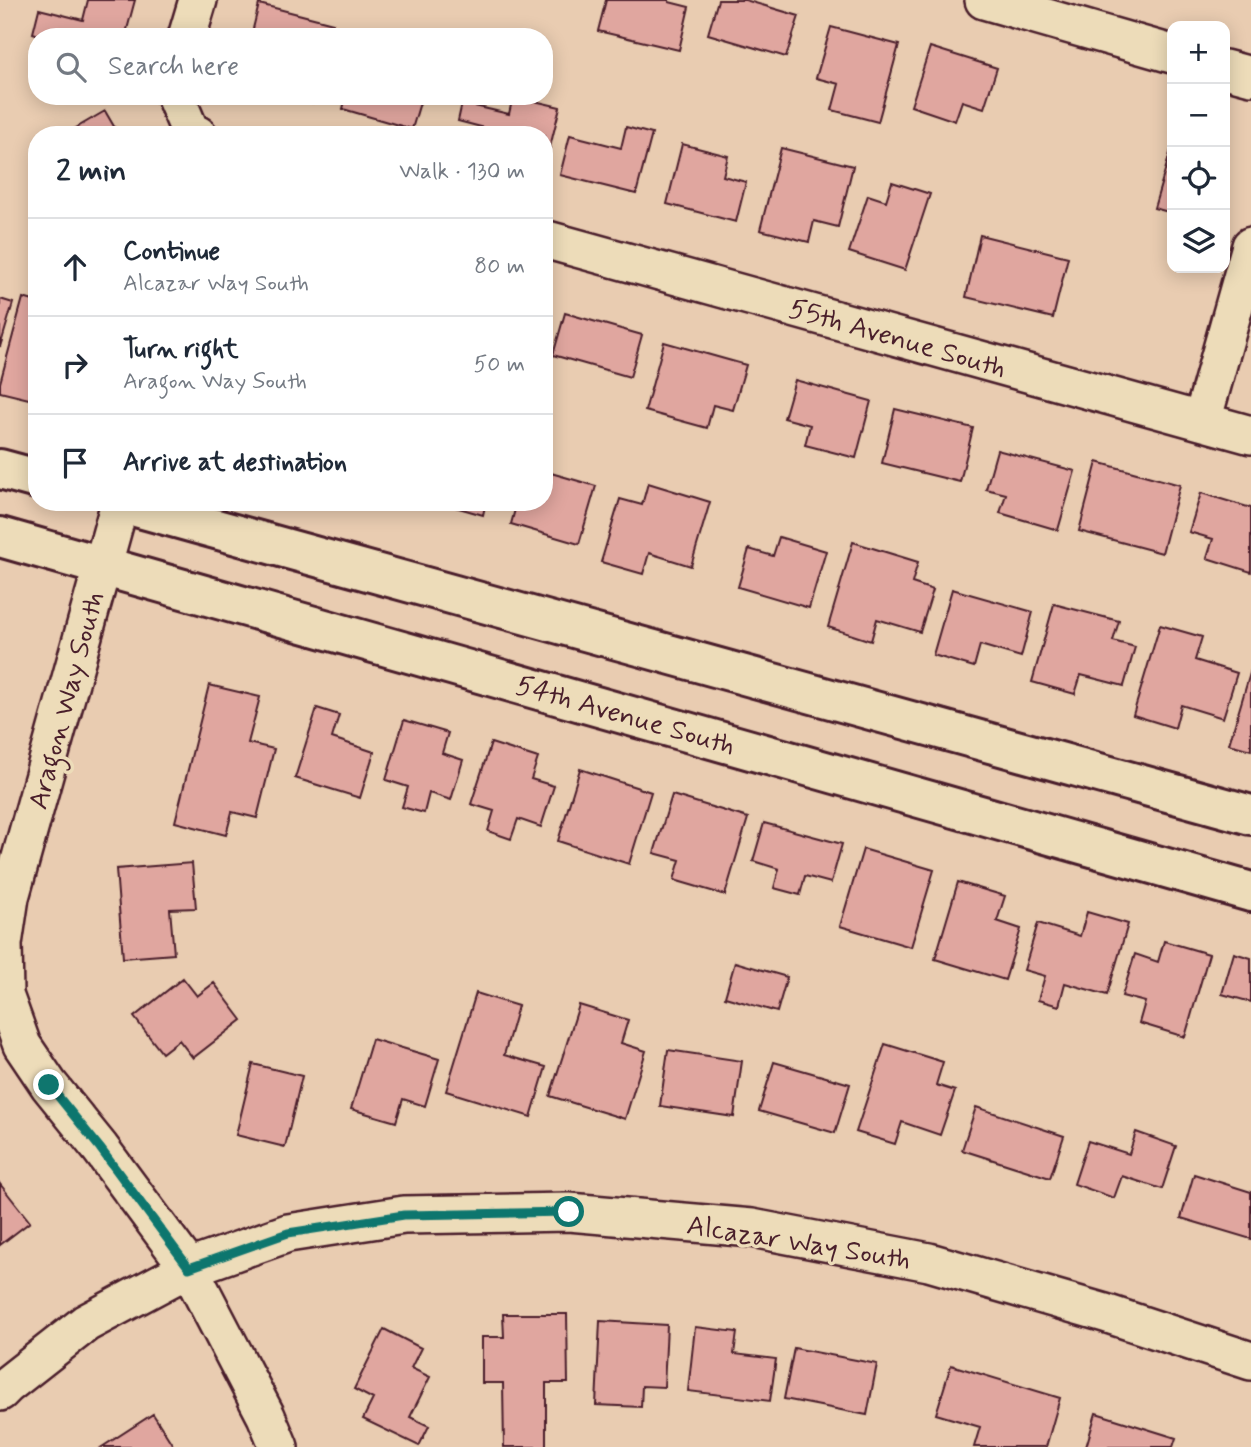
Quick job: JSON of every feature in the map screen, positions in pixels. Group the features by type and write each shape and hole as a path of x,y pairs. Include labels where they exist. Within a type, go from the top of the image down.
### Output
{"main road":[{"path":"0,469 28,477"},
{"path":"152,511 1251,815"},
{"name":"54th Avenue South","path":"0,537 1251,892"}],"street":[{"path":"190,28 198,0"},
{"path":"984,0 1167,53"},
{"path":"1230,70 1251,76"},
{"path":"180,105 190,126"},
{"name":"55th Avenue South","path":"553,241 1251,435"},
{"path":"1202,421 1251,246"},
{"name":"Aragon Way South","path":"117,511 10,898 3,944 4,995 22,1045 49,1085 100,1148 189,1268 266,1416 279,1447"},
{"name":"Alcazar Way South","path":"0,1392 86,1323 189,1268 288,1233 404,1215 569,1212 752,1228 929,1262 1105,1313 1251,1361"}],"building":[{"path":"88,0 135,0 127,28 34,28 39,9 83,20"},
{"path":"606,0 669,0 689,7 679,50 598,31"},
{"path":"718,0 745,0 799,16 786,57 708,34"},
{"path":"259,4 333,23 332,28 253,28"},
{"path":"831,27 899,45 878,122 832,110 839,84 816,78"},
{"path":"930,47 997,68 984,108 962,101 955,121 911,106"},
{"path":"344,105 419,105 413,126 402,126 343,109"},
{"path":"462,105 509,114 511,105 560,107 553,135 553,126 477,126 458,121"},
{"path":"105,111 114,126 79,126"},
{"path":"626,127 652,134 636,194 560,175 570,135 621,148"},
{"path":"682,144 728,156 723,176 746,182 736,222 667,204"},
{"path":"781,148 853,166 838,227 814,221 809,242 760,230"},
{"path":"1167,164 1167,212 1154,208"},
{"path":"892,182 930,194 905,270 849,252 868,195 886,201"},
{"path":"980,235 1068,257 1053,318 966,297"},
{"path":"23,298 28,299 28,399 0,392 0,383"},
{"path":"0,299 13,303 0,347"},
{"path":"565,313 642,335 630,377 553,355"},
{"path":"664,342 746,365 733,410 713,405 707,428 645,411"},
{"path":"795,380 871,401 856,458 805,445 810,425 784,418"},
{"path":"895,409 973,428 960,482 882,463"},
{"path":"997,450 1075,471 1058,530 1000,513 1006,494 986,489"},
{"path":"1097,462 1180,485 1162,553 1079,531"},
{"path":"553,474 596,486 579,544 511,524 515,511 553,511"},
{"path":"648,483 710,502 691,566 649,553 643,574 601,562 620,499 642,505"},
{"path":"1201,493 1251,508 1251,572 1207,558 1213,539 1189,532"},
{"path":"779,537 826,551 809,608 738,587 749,549 773,556"},
{"path":"853,542 918,562 912,583 933,590 920,632 877,619 871,641 828,627"},
{"path":"952,589 1033,612 1021,657 980,645 974,667 933,655"},
{"path":"1054,604 1119,621 1113,641 1135,647 1124,686 1081,675 1075,694 1032,682"},
{"path":"1160,625 1202,637 1195,660 1237,673 1223,718 1181,705 1175,728 1133,715"},
{"path":"1251,670 1251,750 1229,744"},
{"path":"209,685 260,697 248,743 274,749 257,818 232,812 226,835 175,822"},
{"path":"317,708 339,715 332,738 374,752 360,798 295,778"},
{"path":"404,720 448,733 442,753 463,760 451,800 429,793 424,813 402,807 408,787 386,780"},
{"path":"491,743 538,758 531,779 554,786 541,827 518,819 511,839 488,831 494,811 471,804"},
{"path":"580,769 651,792 629,864 558,841"},
{"path":"672,795 748,818 725,895 674,880 680,860 654,853"},
{"path":"764,823 842,844 831,883 805,876 800,895 774,888 779,869 753,861"},
{"path":"863,849 934,870 911,947 840,926"},
{"path":"192,863 196,908 170,909 174,954 123,958 116,869"},
{"path":"958,882 1005,896 997,921 1021,929 1005,980 935,959"},
{"path":"1087,912 1128,924 1107,995 1065,983 1059,1006 1038,1000 1045,976 1024,970 1038,923 1080,936"},
{"path":"1164,941 1209,954 1185,1037 1139,1023 1145,1002 1122,996 1135,954 1158,962"},
{"path":"1234,953 1251,958 1251,1002 1222,994"},
{"path":"735,962 787,977 777,1012 725,997"},
{"path":"183,978 197,996 214,983 242,1020 193,1058 179,1040 162,1053 134,1017"},
{"path":"476,993 518,1006 504,1055 546,1067 531,1117 446,1091"},
{"path":"579,1005 628,1020 621,1043 646,1051 625,1119 550,1096"},
{"path":"372,1039 439,1059 425,1106 403,1099 396,1122 351,1109"},
{"path":"885,1044 943,1062 936,1085 955,1091 940,1135 902,1122 895,1144 856,1132"},
{"path":"668,1050 742,1061 734,1117 660,1106"},
{"path":"774,1062 850,1084 835,1133 759,1111"},
{"path":"253,1064 302,1076 285,1147 236,1135"},
{"path":"976,1107 1064,1136 1050,1178 962,1150"},
{"path":"1136,1132 1176,1146 1162,1189 1122,1176 1114,1198 1074,1184 1088,1141 1129,1154"},
{"path":"1194,1174 1251,1192 1251,1239 1181,1218"},
{"path":"0,1184 30,1222 0,1245"},
{"path":"503,1314 567,1314 568,1383 546,1383 546,1447 504,1447 503,1383 482,1383 482,1337 504,1337"},
{"path":"600,1321 667,1325 664,1387 642,1386 641,1407 596,1405"},
{"path":"695,1327 737,1332 734,1354 776,1359 770,1401 688,1391"},
{"path":"384,1329 421,1348 411,1368 430,1377 410,1417 429,1426 419,1446 363,1419 373,1399 354,1389"},
{"path":"794,1348 877,1364 867,1415 784,1399"},
{"path":"951,1365 1060,1398 1046,1447 974,1447 980,1427 936,1414"},
{"path":"1096,1413 1176,1438 1173,1447 1086,1447"},
{"path":"153,1414 174,1447 102,1447"}],"route":[{"path":"49,1085 100,1148 189,1268 288,1233 404,1215 569,1212"}]}
